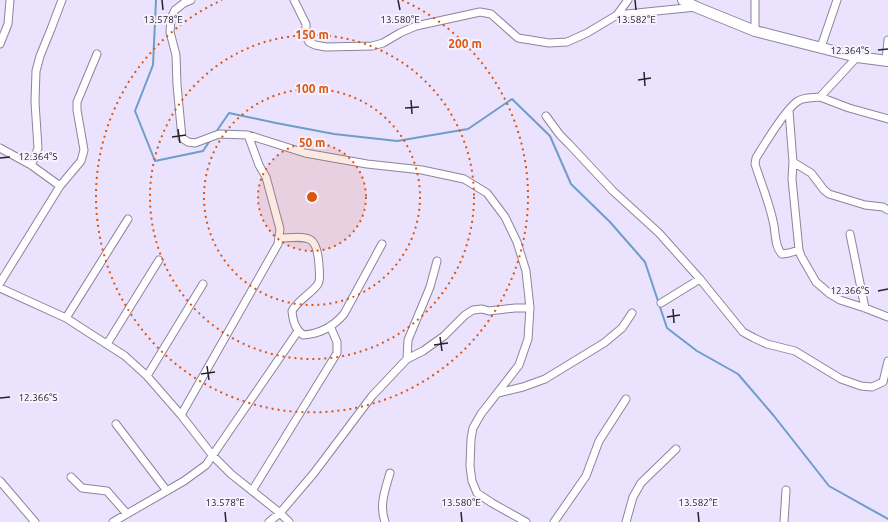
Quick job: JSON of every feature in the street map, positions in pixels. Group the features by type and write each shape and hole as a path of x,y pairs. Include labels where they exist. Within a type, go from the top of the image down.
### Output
{"street":[{"path":"0,44 8,24 10,0"},
{"path":"31,165 38,148 35,102 36,71 40,56 62,0"},
{"path":"191,0 175,10 171,18 170,32 176,55 182,138 188,142 195,143 219,134 248,135 306,153 367,164 422,170 464,179 487,193 505,217 517,242 526,271 530,308 528,339 519,366 481,414 473,428 470,466 472,481 477,493 518,520 526,522"},
{"path":"294,0 306,24 306,37 309,42 326,47 372,46 383,43 416,26 480,12 491,14 518,38 548,43 567,42 617,15 696,7"},
{"path":"617,15 628,0"},
{"path":"682,0 755,31 857,56 887,61 888,40"},
{"path":"755,0 755,31"},
{"path":"821,47 837,0"},
{"path":"0,283 60,186 82,161 84,150 77,102 97,54"},
{"path":"820,97 857,56"},
{"path":"798,250 789,254 782,254 779,251 775,236 774,222 755,164 756,158 789,111 798,101 806,98 820,97 849,108 888,119"},
{"path":"789,111 793,162 792,179 798,250 816,282 823,290 840,300 888,317"},
{"path":"546,116 560,136 613,191 659,233 700,279 743,332 766,344 794,351 841,378 861,386 872,387 886,382 888,361"},
{"path":"182,415 280,238 280,230 266,177 259,165 248,135"},
{"path":"0,148 31,165 60,186"},
{"path":"793,162 815,176 824,190 829,194 865,205 883,207 888,210"},
{"path":"66,318 128,219"},
{"path":"850,234 865,308"},
{"path":"280,238 302,237 309,239 316,244 318,252 320,279 318,284 295,305 292,311 293,321 298,331 303,335 320,332 344,314 382,244"},
{"path":"108,344 159,260"},
{"path":"407,359 408,340 430,287 437,261"},
{"path":"661,303 700,279"},
{"path":"147,376 203,284"},
{"path":"0,288 66,318 125,356 147,376 182,415 213,456 231,474 289,522"},
{"path":"269,522 280,513 314,473 372,396 407,359 444,336 465,315 473,310 482,309 489,311 530,308"},
{"path":"498,393 523,387 545,379 604,343 622,328 632,313"},
{"path":"252,490 337,353 337,342 330,326"},
{"path":"113,522 167,492 206,465 298,331"},
{"path":"554,522 586,476 600,441 626,399"},
{"path":"116,424 167,492"},
{"path":"626,522 632,497 641,483 676,449"},
{"path":"384,522 382,514 383,499 390,473"},
{"path":"71,477 82,488 106,491 127,514"},
{"path":"0,481 34,522"},
{"path":"784,522 786,490"}],"waterway":[{"path":"156,0 153,65 135,111 155,161 203,151 211,139"},
{"path":"216,132 229,113 334,134 397,141 468,129 512,99 550,136 571,184 610,222 645,262 667,328 697,351 738,374 774,416 829,486 888,519"}]}
